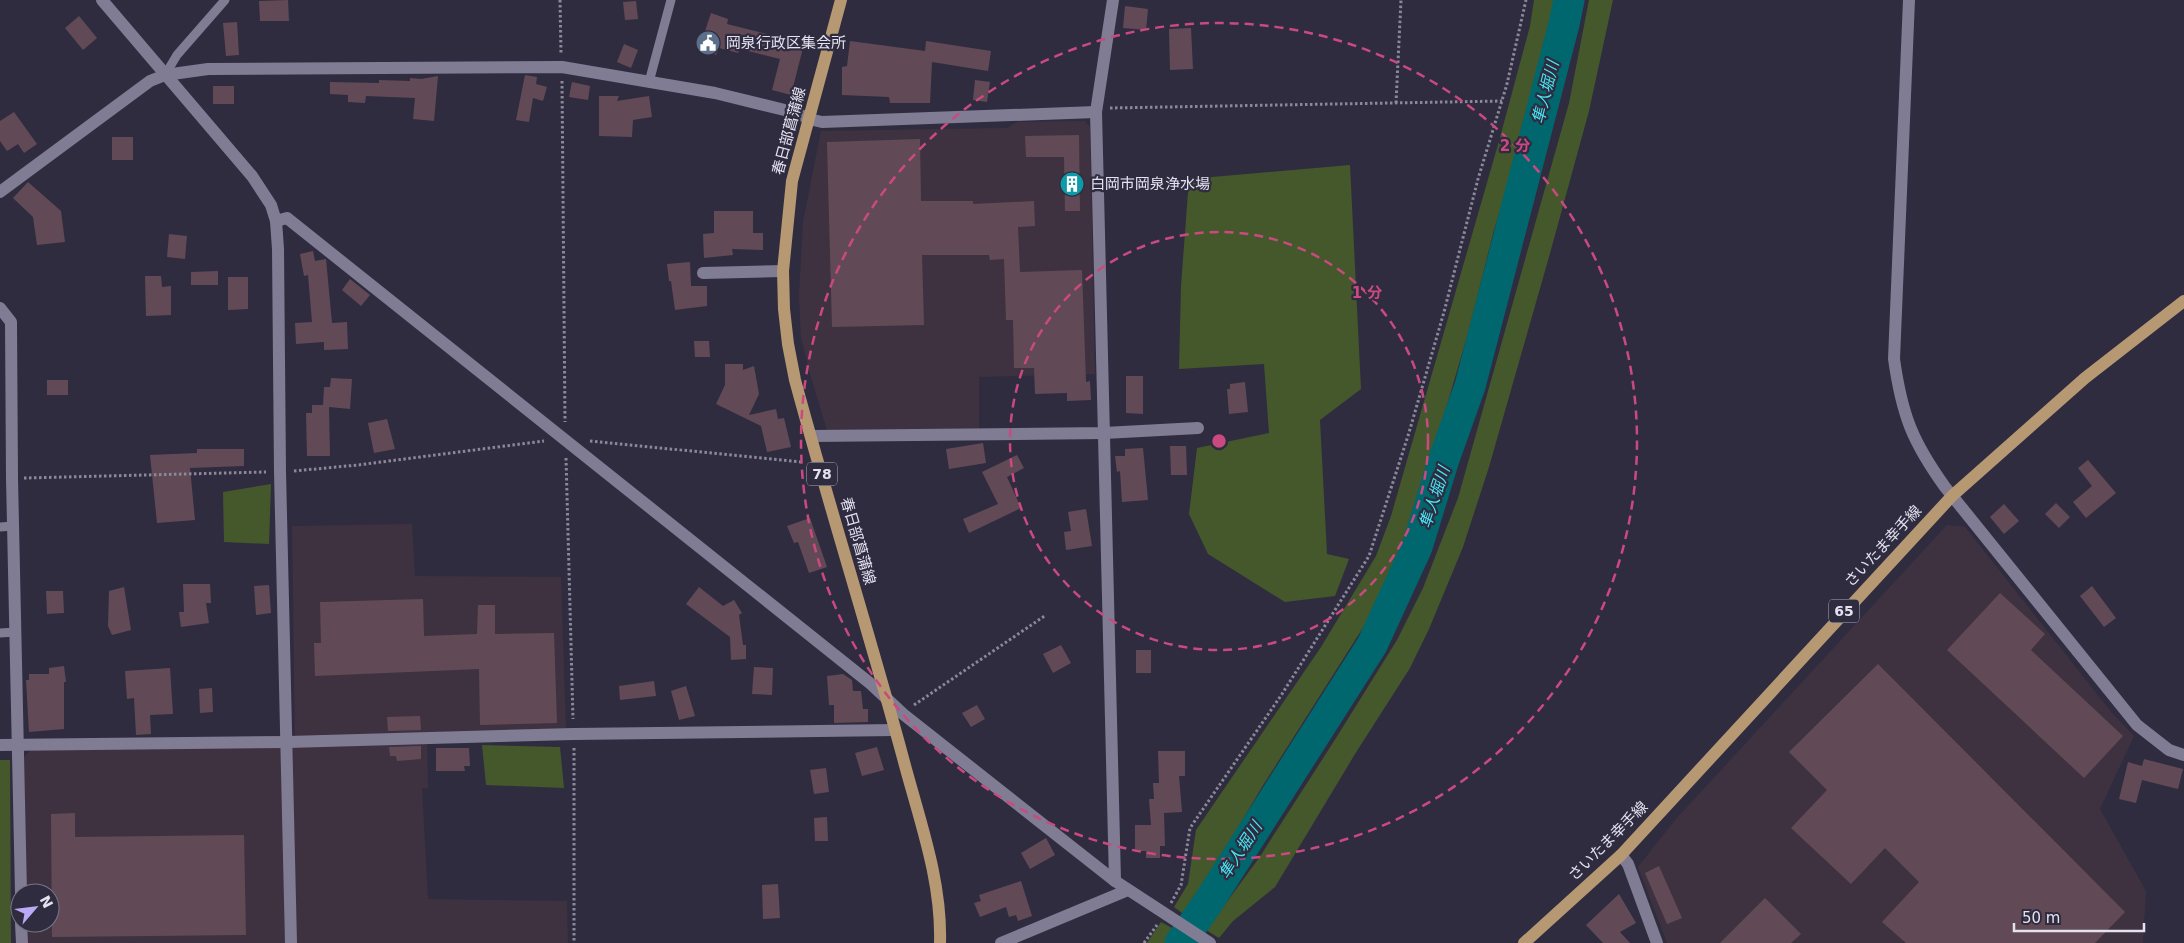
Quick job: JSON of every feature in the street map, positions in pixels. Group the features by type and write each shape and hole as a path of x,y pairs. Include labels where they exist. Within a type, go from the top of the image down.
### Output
{"main road":[{"name":"春日部菖蒲線","path":"841,0 792,181 783,271 784,309 788,344 810,436 888,701 935,878 940,922 940,943"},
{"name":"さいたま幸手線","path":"1524,943 1621,855 1952,496 2085,378 2184,301"}],"street":[{"path":"102,0 252,176 271,205 276,221 291,943"},
{"path":"1113,0 1096,110 1115,881"},
{"path":"1909,0 1894,359 1900,399 1911,433 1927,462 1952,496 2137,724 2169,750 2184,755"},
{"path":"0,192 150,81 165,75 208,69 562,67 715,93 797,113 809,119 822,122 1096,110"},
{"path":"276,221 287,218 871,684 903,714 1115,881 1210,943"},
{"path":"702,273 783,271"},
{"path":"0,308 11,322 13,526 21,883"},
{"path":"810,436 1104,433 1198,428"},
{"path":"0,745 288,742 574,734 896,730"},
{"path":"1621,855 1628,864 1657,943"},
{"path":"1001,943 1128,890"}],"lane":[{"path":"165,75 177,55 225,0"},
{"path":"649,82 670,0"},
{"path":"0,527 13,526"},
{"path":"0,632 16,632"}],"path":[{"path":"560,0 565,438 574,734 574,943"},
{"path":"1396,103 1402,0"},
{"path":"1144,943 1165,913 1181,885 1190,828 1282,694 1369,556 1434,347 1478,179 1522,27 1526,0"},
{"path":"1096,110 1502,101"},
{"path":"565,438 819,464"},
{"path":"903,714 1046,616"}],"shaded area":[{"path":"1085,121 1090,127 1095,374 979,377 979,429 827,430 801,338 799,296 803,222 821,131 1007,128 1017,122"},
{"path":"412,524 415,576 561,577 566,732 427,732 428,788 422,788 428,899 567,901 568,943 25,943 25,933 60,933 60,883 24,883 22,759 31,750 295,746 292,526"},
{"path":"1947,525 1965,527 2112,713 2134,736 2100,809 2146,891 2143,943 1667,943 1638,867 1675,820"}],"green space":[{"path":"1534,0 1556,0 1551,30 1521,145 1494,230 1469,330 1417,507 1389,576 1366,623 1262,787 1186,916 1174,907 1188,884 1196,830 1321,647 1376,556 1391,516 1499,141 1530,26"},
{"path":"1589,0 1613,0 1589,111 1489,467 1463,547 1429,629 1410,668 1355,754 1275,887 1233,921 1219,938 1206,930 1259,858 1336,738 1397,640 1423,588 1458,498 1569,103"},
{"path":"1350,165 1361,389 1320,420 1327,554 1349,559 1335,596 1285,602 1208,554 1189,514 1197,448 1269,433 1264,364 1179,369 1181,286 1189,179"},
{"path":"271,484 269,544 224,542 223,492"},
{"path":"482,745 560,747 564,788 486,785"},
{"path":"0,760 10,760 11,943 0,943"},
{"path":"1161,922 1176,930 1168,943 1147,943"}],"building":[{"path":"288,0 289,21 260,21 259,1"},
{"path":"636,1 638,19 625,20 623,2"},
{"path":"1125,6 1148,9 1146,30 1123,28"},
{"path":"711,13 728,19 727,24 795,41 794,46 803,48 791,95 772,90 780,59 740,49 738,53 719,48 716,55 699,49"},
{"path":"79,16 97,38 83,50 65,28"},
{"path":"237,22 239,55 226,56 223,23"},
{"path":"1191,28 1193,69 1170,70 1169,29"},
{"path":"850,41 925,51 926,41 991,51 988,71 932,62 930,103 890,103 889,97 842,95 842,67 847,66"},
{"path":"624,44 638,50 631,68 617,62"},
{"path":"525,75 537,77 536,84 547,87 543,101 533,98 529,122 516,120"},
{"path":"438,76 434,121 413,119 415,98 366,96 365,103 348,102 348,95 330,94 330,82 379,83 379,80 410,81 410,78 421,79"},
{"path":"975,80 990,82 987,102 973,100"},
{"path":"572,82 590,86 588,100 569,97"},
{"path":"213,86 234,86 234,104 213,104"},
{"path":"599,96 619,96 617,101 649,96 652,117 633,120 632,137 599,136"},
{"path":"14,112 37,144 24,153 18,144 7,151 0,141 0,121"},
{"name":"白岡市岡泉浄水場","path":"1079,135 1080,211 1065,211 1064,157 1026,157 1025,136"},
{"path":"112,137 133,137 133,160 112,160"},
{"path":"920,139 921,201 973,201 973,204 1034,201 1035,226 1018,227 1020,272 1082,270 1086,382 1090,381 1091,400 1067,401 1067,393 1035,394 1034,368 1014,368 1013,320 1006,320 1004,259 990,260 989,255 922,255 924,325 832,327 827,142"},
{"path":"28,182 61,211 65,242 37,245 33,217 13,198"},
{"path":"714,211 753,211 753,233 763,233 763,250 732,249 733,255 704,258 703,234 714,233"},
{"path":"169,234 187,236 185,259 167,257"},
{"path":"313,251 315,261 326,259 332,323 347,322 348,349 324,350 324,342 296,344 295,323 312,322 308,275 304,276 300,254"},
{"path":"690,262 691,286 707,286 707,306 675,310 667,264"},
{"path":"218,271 218,285 191,285 191,272"},
{"path":"145,276 161,276 162,287 171,286 171,315 146,316"},
{"path":"228,277 248,277 248,309 228,310"},
{"path":"350,279 370,295 361,306 342,290"},
{"path":"694,341 709,341 710,357 695,357"},
{"path":"725,364 743,364 743,370 754,366 759,394 749,415 776,409 778,419 784,418 791,447 767,452 761,426 716,404 725,385"},
{"path":"1126,376 1143,376 1143,414 1126,413"},
{"path":"331,378 352,379 350,409 329,407 330,456 307,456 306,413 312,413 312,405 323,405 324,387 330,387"},
{"path":"47,380 68,380 68,395 47,395"},
{"path":"1245,382 1248,412 1229,414 1227,389 1230,389 1230,384"},
{"path":"387,419 395,449 374,453 368,423"},
{"path":"983,443 986,463 949,469 946,449"},
{"path":"1170,446 1186,446 1187,475 1171,475"},
{"path":"1143,448 1148,500 1122,502 1120,471 1117,472 1115,456 1125,456 1125,449"},
{"path":"197,449 244,449 244,466 190,468 195,520 157,523 150,455 197,453"},
{"path":"1017,455 1024,468 1007,477 1021,508 969,533 963,519 998,504 982,472"},
{"path":"2088,460 2116,493 2086,518 2073,502 2092,486 2078,468"},
{"path":"2056,503 2070,517 2059,528 2045,514"},
{"path":"2004,504 2019,521 2004,534 1990,517"},
{"path":"1086,509 1092,546 1066,550 1064,532 1071,531 1068,512"},
{"path":"810,518 827,567 809,573 798,542 794,543 787,526"},
{"path":"183,584 210,584 211,603 206,603 209,623 181,627 179,612 184,612"},
{"path":"269,585 271,613 256,615 254,586"},
{"path":"2092,586 2116,618 2104,627 2080,596"},
{"path":"124,587 131,630 112,635 108,626 109,591"},
{"path":"699,587 723,606 734,600 742,613 739,615 743,645 746,645 746,659 731,660 730,637 686,604"},
{"path":"46,591 63,591 64,613 47,614"},
{"path":"2000,593 2045,634 2031,650 2123,736 2084,778 1947,650"},
{"path":"423,599 424,636 477,634 478,605 495,605 495,634 554,633 557,723 480,725 479,669 315,676 314,643 321,643 320,602"},
{"path":"1061,645 1071,663 1053,673 1043,654"},
{"path":"1136,650 1151,650 1151,673 1136,673"},
{"path":"1878,664 2125,912 2095,943 1906,943 1882,922 1919,882 1885,848 1851,884 1791,828 1827,790 1789,752"},
{"path":"64,666 66,682 64,682 64,729 29,732 26,680 29,680 29,674 49,674 49,668"},
{"path":"754,667 773,668 772,695 752,694"},
{"path":"170,668 173,714 150,715 151,734 136,735 134,698 127,699 125,671"},
{"path":"843,674 852,680 853,691 861,691 863,709 868,709 868,722 834,723 834,705 829,705 827,676"},
{"path":"654,681 656,696 620,700 619,686"},
{"path":"686,686 695,716 679,720 671,691"},
{"path":"212,688 213,712 200,713 199,689"},
{"path":"977,705 985,719 971,727 962,713"},
{"path":"420,716 421,730 388,731 387,717"},
{"path":"421,746 421,759 397,761 396,756 390,756 389,747"},
{"path":"877,747 884,770 862,776 855,753"},
{"path":"436,748 469,748 470,766 464,766 465,771 436,771"},
{"path":"1158,751 1185,751 1185,776 1179,776 1182,812 1164,813 1165,846 1160,846 1160,858 1146,858 1146,851 1135,851 1135,825 1151,825 1149,799 1154,799 1153,783 1159,783"},
{"path":"2144,759 2183,769 2178,789 2142,780 2136,803 2119,799 2128,762 2142,766"},
{"path":"826,768 829,792 814,794 810,770"},
{"path":"75,813 75,837 244,835 246,935 52,937 52,933 60,933 60,883 52,883 51,814"},
{"path":"827,817 828,841 815,841 814,818"},
{"path":"1046,838 1055,855 1030,869 1021,853"},
{"path":"1659,866 1682,918 1667,924 1645,873"},
{"path":"1021,881 1032,916 1018,921 1016,915 1009,917 1006,907 980,917 974,903 981,901 979,895"},
{"path":"778,884 780,918 763,919 762,885"},
{"path":"1619,894 1636,923 1620,932 1630,943 1603,943 1586,925"},
{"path":"1765,898 1801,934 1791,943 1720,943"}],"waterway":[{"name":"隼人堀川","path":"1180,943 1209,901 1372,645 1417,547 1444,459 1470,386 1569,0"}],"place":[{"name":"岡泉行政区集会所","path":"708,43"},
{"name":"白岡市岡泉浄水場","path":"1072,184"}]}
